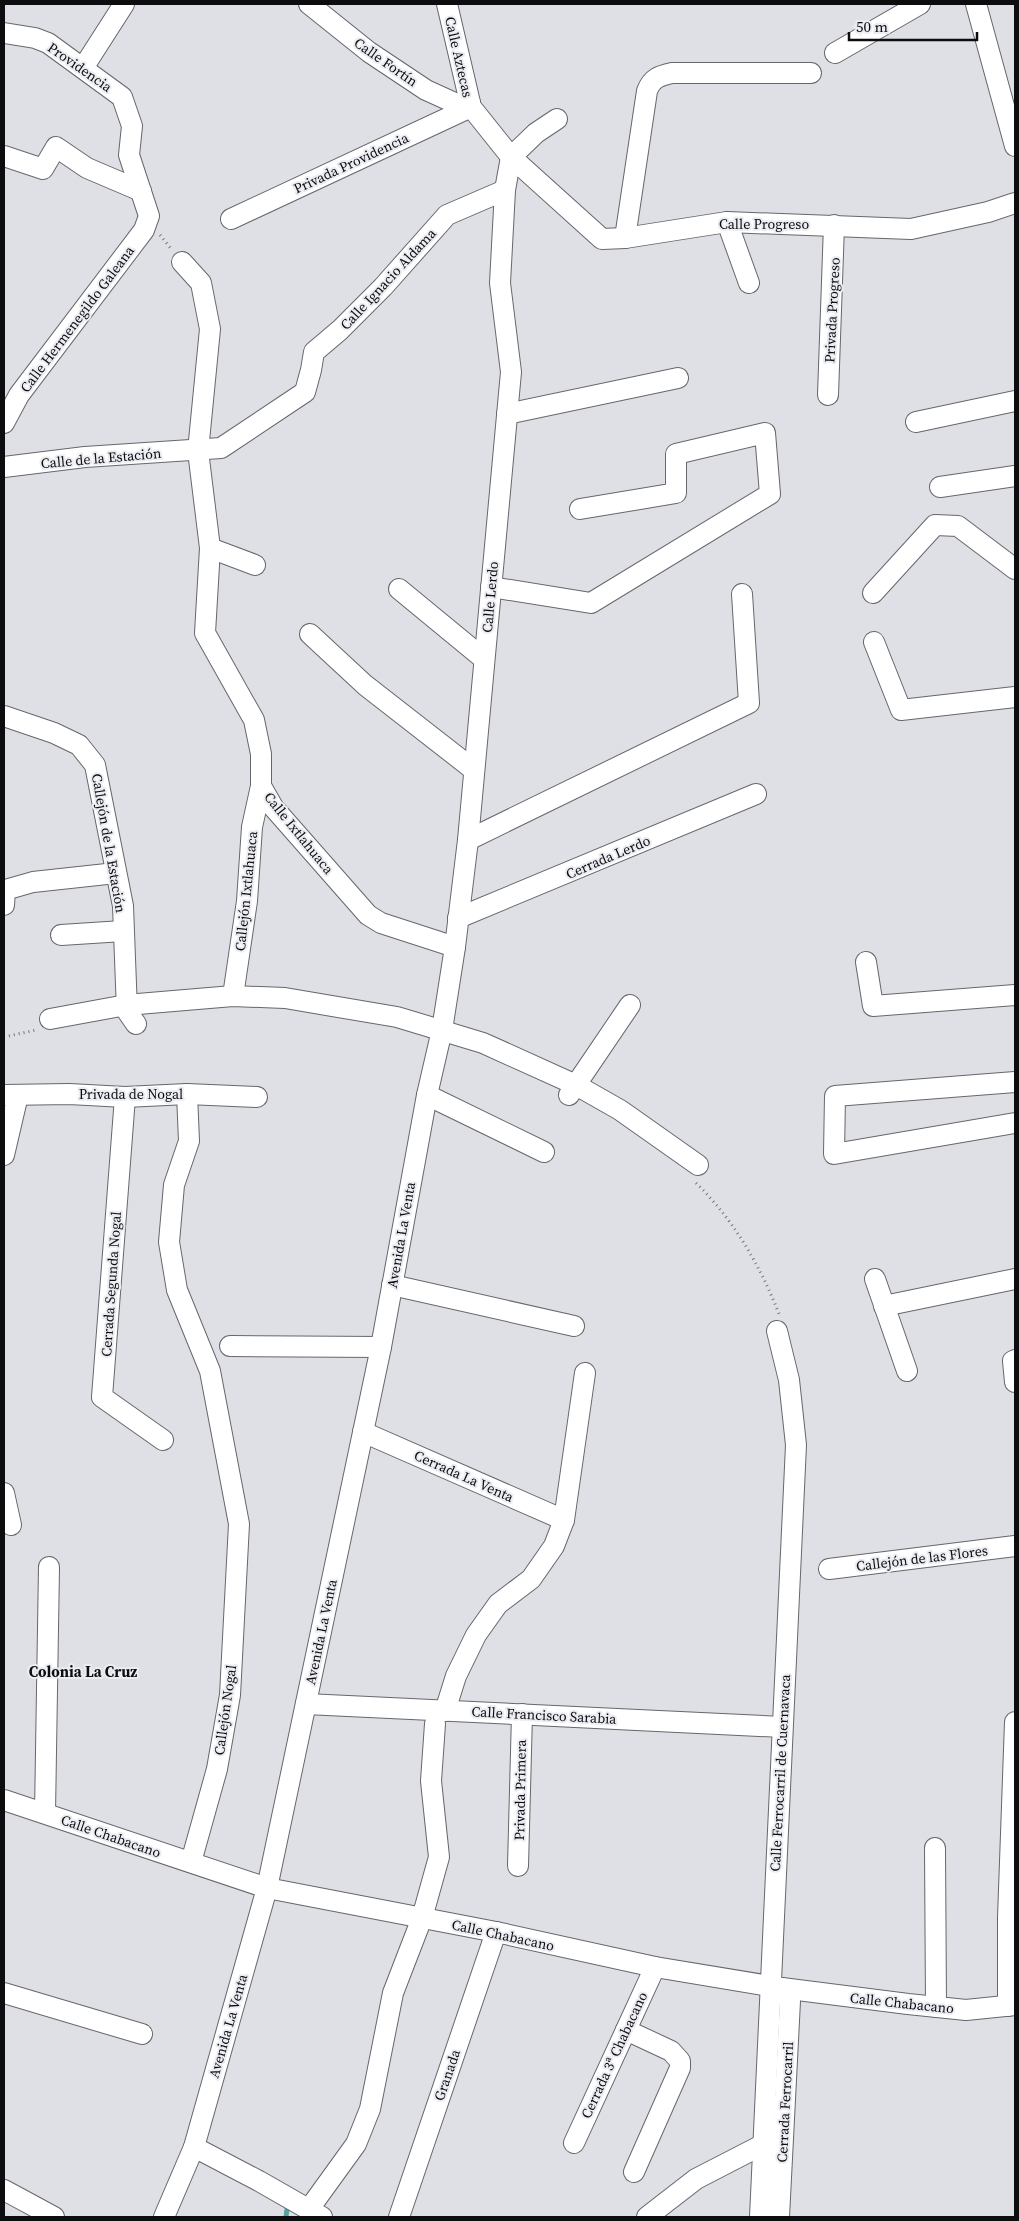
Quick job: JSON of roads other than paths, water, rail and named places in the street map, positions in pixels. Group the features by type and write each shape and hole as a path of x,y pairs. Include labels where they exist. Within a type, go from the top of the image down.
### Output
{"street":[{"path":"83,68 124,4"},
{"name":"Calle Fortín","path":"309,4 370,52 426,90 457,104 471,105"},
{"name":"Calle Aztecas","path":"447,4 471,105 511,157"},
{"path":"835,53 920,4"},
{"path":"976,4 1015,146"},
{"name":"Providencia","path":"4,33 42,40 122,97 132,126 129,155 148,219"},
{"path":"625,238 647,91 650,82 659,76 672,73 811,73"},
{"name":"Privada Providencia","path":"231,219 471,105"},
{"path":"511,157 536,133 557,119"},
{"path":"4,156 43,169 56,148 87,168 141,191"},
{"name":"Calle Progreso","path":"511,157 602,239 625,238 727,222 911,229 1015,204"},
{"name":"Calle Lerdo","path":"441,1034 455,947 468,840 511,372 500,283 505,190 511,157"},
{"name":"Calle Ignacio Aldama","path":"198,451 221,448 305,392 314,352 384,288 447,215 505,190"},
{"name":"Calle Hermenegildo Galeana","path":"4,423 19,395 144,230 148,219"},
{"path":"727,222 749,283"},
{"name":"Privada Progreso","path":"828,395 834,225"},
{"path":"182,262 201,284 210,329 198,451"},
{"path":"507,414 678,378"},
{"path":"916,422 1015,402"},
{"path":"491,587 591,603 770,494 766,433 676,454 676,493 580,509"},
{"name":"Calle de la Estación","path":"4,467 85,457 198,451"},
{"name":"Calle Ixtlahuaca","path":"198,451 210,548 205,633 254,720 261,754 261,786 273,807 368,915 381,923 455,947"},
{"path":"940,487 1015,476"},
{"path":"873,593 936,525 958,526 1015,569"},
{"path":"210,548 255,565"},
{"path":"399,589 484,659"},
{"path":"468,840 749,703 742,594"},
{"path":"310,634 365,685 474,770"},
{"path":"874,642 901,710 1015,697"},
{"name":"Callejón de la Estación","path":"4,716 54,733 79,745 95,766 123,906 126,1011 136,1024"},
{"name":"Callejón Ixtlahuaca","path":"233,996 247,901 252,827 261,786"},
{"name":"Cerrada Lerdo","path":"458,918 756,794"},
{"path":"4,898 34,882 116,873"},
{"path":"61,935 123,931"},
{"path":"866,962 873,1006 1015,995"},
{"path":"50,1020 126,1005 233,996 285,998 397,1017 441,1034 483,1044 573,1090 620,1110 696,1172"},
{"path":"573,1090 630,1005"},
{"name":"Avenida La Venta","path":"164,2217 194,2147 267,1888 381,1347 427,1095 441,1034"},
{"path":"1015,1082 834,1096 834,1154 1015,1123"},
{"name":"Privada de Nogal","path":"11,1095 68,1094 125,1097 187,1094 257,1097"},
{"name":"Callejón Nogal","path":"187,1094 189,1141 174,1185 169,1242 177,1290 210,1371 239,1524 230,1695 217,1769 191,1862"},
{"path":"4,1154 11,1095"},
{"path":"427,1095 544,1152"},
{"name":"Cerrada Segunda Nogal","path":"125,1097 102,1397 163,1440"},
{"path":"875,1279 907,1371"},
{"path":"884,1306 1015,1279"},
{"path":"392,1285 574,1326"},
{"name":"Calle Ferrocarril de Cuernavaca","path":"760,2217 776,1987 782,1727 796,1445 789,1380 779,1324"},
{"path":"230,1346 381,1347"},
{"path":"1015,1360 1013,1361 1015,1382"},
{"path":"194,2147 315,2213 356,2144 370,2109 393,1993 422,1918 439,1857 431,1781 440,1718 456,1676 476,1635 498,1604 531,1579 554,1546 564,1520 585,1373"},
{"name":"Cerrada La Venta","path":"363,1432 564,1520"},
{"path":"4,1493 11,1524"},
{"name":"Callejón de las Flores","path":"829,1570 1015,1546"},
{"path":"45,1814 49,1567"},
{"name":"Calle Francisco Sarabia","path":"306,1704 440,1718 522,1714 782,1727"},
{"name":"Privada Primera","path":"518,1866 522,1714"},
{"path":"1011,2005 1015,1722"},
{"name":"Calle Chabacano","path":"4,1800 267,1888 496,1932 655,1967 776,1987 936,2007 966,2010 1011,2005"},
{"path":"935,1848 936,2007"},
{"name":"Granada","path":"399,2217 496,1932"},
{"name":"Cerrada 3ª Chabacano","path":"574,2143 655,1967"},
{"name":"Cerrada Ferrocarril","path":"776,1987 790,2001 779,2217"},
{"path":"4,1992 142,2034"},
{"path":"626,2030 671,2051 680,2061 680,2068 634,2172"},
{"path":"647,2217 696,2179 764,2144"},
{"path":"4,2190 54,2217"}],"waterway":[{"path":"286,2217 287,2209"}],"district":[{"name":"Colonia La Cruz","path":"83,1672"}]}
